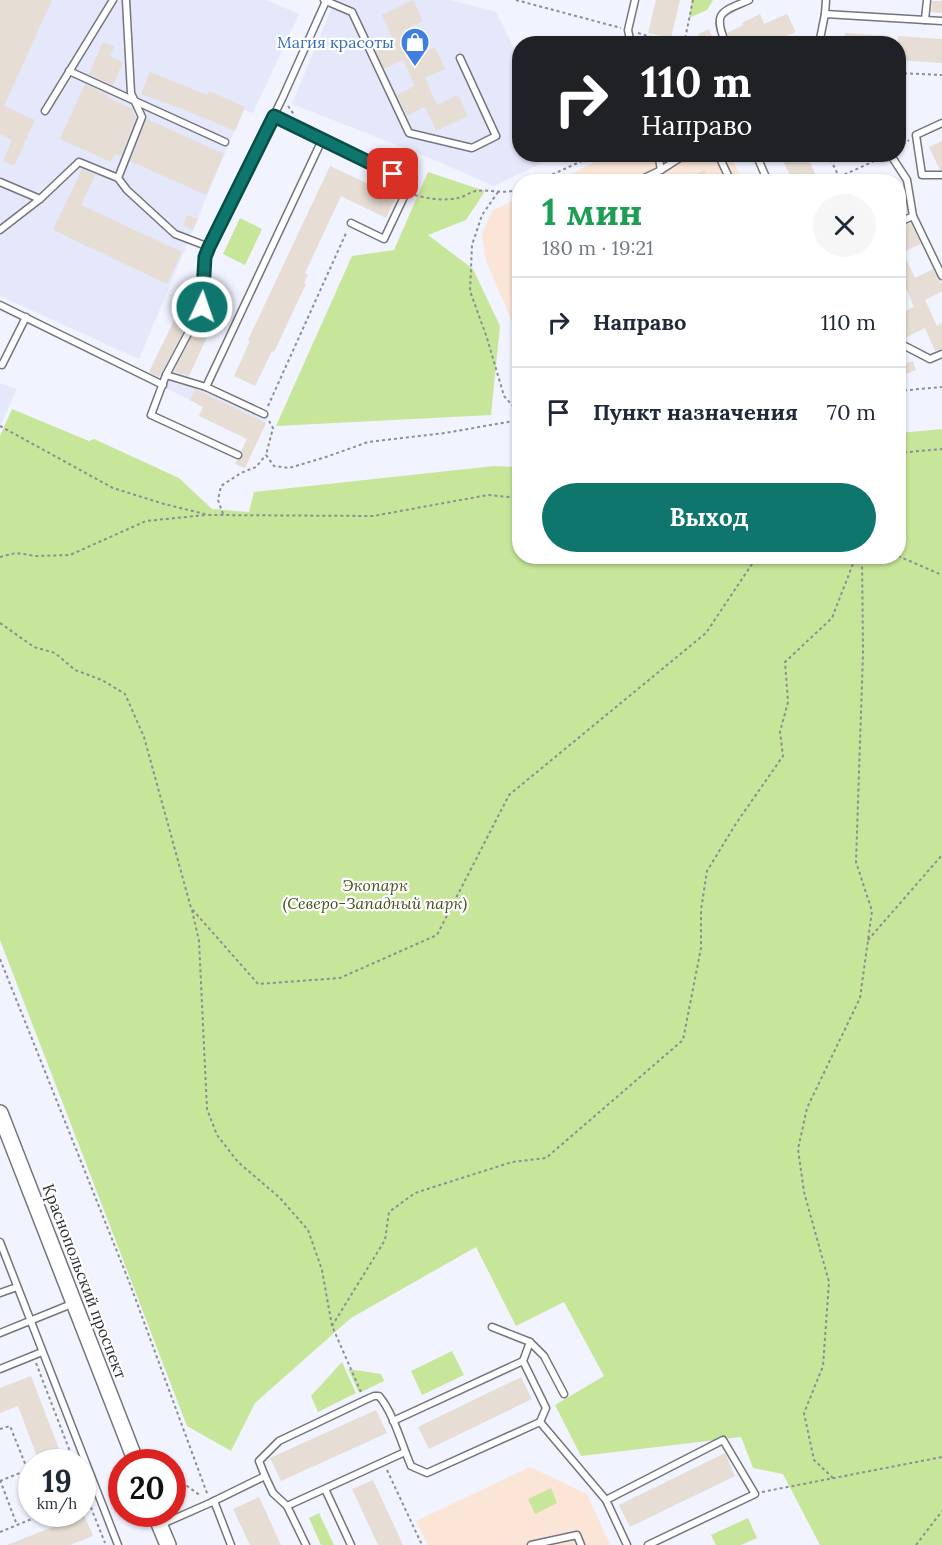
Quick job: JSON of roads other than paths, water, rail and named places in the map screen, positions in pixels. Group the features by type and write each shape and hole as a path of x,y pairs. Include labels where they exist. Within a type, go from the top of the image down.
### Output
{"street":[{"name":"Краснопольский проспект","path":"0,1113 131,1449"},
{"path":"161,1527 168,1545"}],"lane":[{"path":"45,111 113,0"},
{"path":"118,178 142,117 131,93 126,0"},
{"path":"629,36 628,30 635,0"},
{"path":"723,36 719,20 724,12 750,0"},
{"path":"821,36 826,0"},
{"path":"925,20 927,0"},
{"path":"238,455 151,416 166,375 202,307 205,257 209,247 274,116 325,1 352,12 409,133 472,148 496,136 460,58"},
{"path":"825,14 942,21"},
{"path":"69,71 225,142"},
{"path":"274,116 411,182 384,239 351,223"},
{"path":"942,123 916,135 922,175 942,175"},
{"path":"206,387 322,140"},
{"path":"0,229 40,199 79,162 118,178 127,190 176,234 209,247"},
{"path":"660,162 661,170"},
{"path":"653,174 674,162"},
{"path":"906,179 914,216 942,276"},
{"path":"0,182 40,199"},
{"path":"906,220 914,216"},
{"path":"0,305 163,385"},
{"path":"0,364 2,365 26,318"},
{"path":"906,347 930,359 942,354"},
{"path":"166,375 206,387 264,414"},
{"path":"0,1242 118,1545"},
{"path":"0,1293 17,1287"},
{"path":"0,1333 74,1303"},
{"path":"492,1327 530,1342 544,1356 564,1394"},
{"path":"393,1421 523,1360 530,1342"},
{"path":"0,1369 42,1352"},
{"path":"306,1545 287,1506 273,1493 259,1461 279,1441 364,1400 379,1396 393,1421 411,1466 426,1473 540,1422 546,1408 523,1360"},
{"path":"540,1422 606,1500 627,1545"},
{"path":"606,1500 723,1440 755,1494 648,1545"},
{"path":"287,1506 405,1452"},
{"path":"186,1510 212,1502 265,1476"},
{"path":"325,1489 351,1545"},
{"path":"212,1502 231,1545"},
{"path":"531,1545 577,1535 581,1545"}],"place":[{"name":"Магия красоты","path":"415,68"}],"park label":[{"name":"Экопарк (Северо-Западный парк)","path":"375,894"}]}
